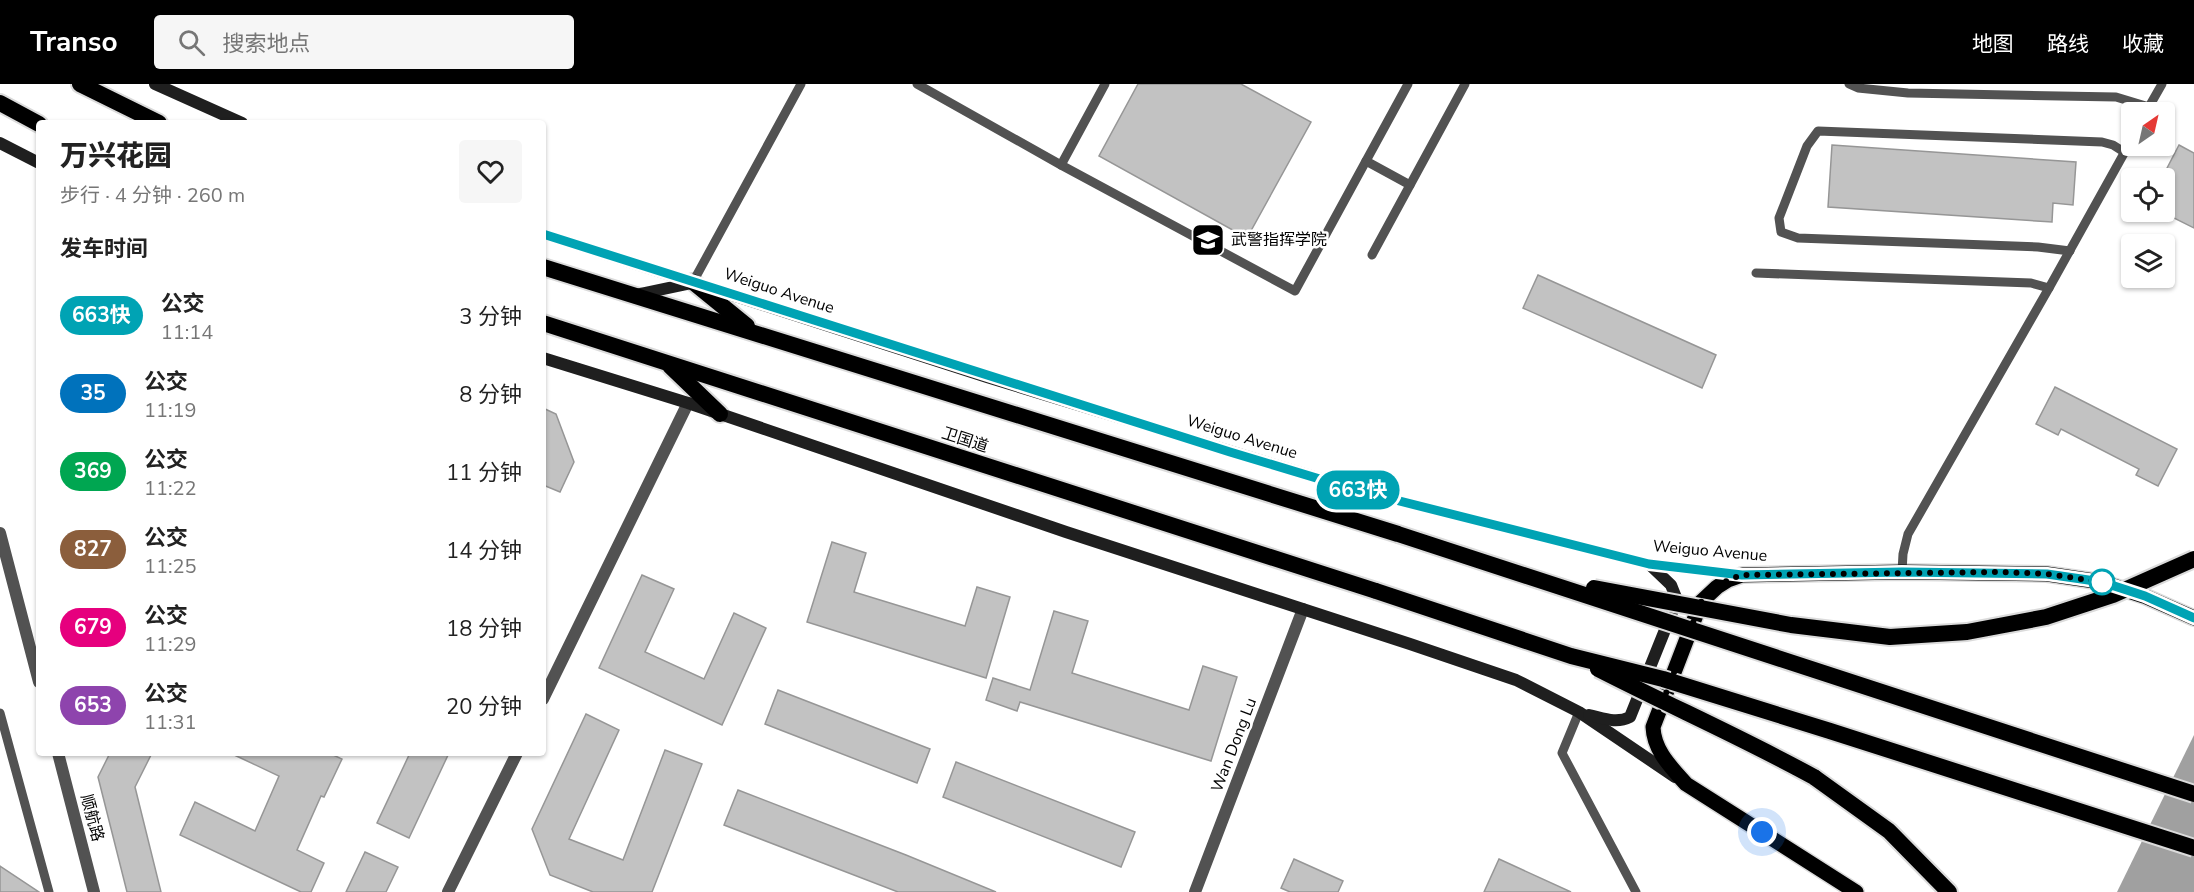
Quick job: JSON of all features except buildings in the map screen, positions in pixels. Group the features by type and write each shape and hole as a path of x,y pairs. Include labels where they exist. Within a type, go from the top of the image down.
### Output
{"highway":[{"path":"80,84 153,120"},
{"path":"0,103 36,122"},
{"path":"546,268 1398,534 2194,794"},
{"path":"693,282 752,331"},
{"name":"卫国道","path":"546,324 1571,656"},
{"path":"667,363 720,414"},
{"path":"1527,576 1791,625 1890,637 1966,632 2046,617 2113,595 2194,559"},
{"path":"1571,656 1652,676 2194,848"},
{"path":"1571,656 1774,755 1814,777 1889,831 1949,892"}],"main road":[{"path":"155,84 235,120"},
{"path":"0,143 36,161"},
{"name":"Weiguo Avenue","path":"546,235 1042,394 1356,490 1649,564 1742,575 1902,572 2047,574 2102,582 2145,596 2194,618"},
{"path":"633,295 693,282"},
{"path":"546,359 688,403 1054,528 1516,680 1579,712 1686,784 1856,892"},
{"path":"1579,712 1613,721 1630,717 1677,600 1671,585 1649,564"},
{"path":"1686,784 1660,753 1653,740 1653,727 1701,602 1717,587 1742,575"}],"street":[{"path":"546,693 688,403"},
{"path":"0,533 36,671"},
{"name":"Wan Dong Lu","path":"1195,892 1303,609"},
{"name":"顺航路","path":"59,756 94,892"},
{"path":"448,892 516,756"}],"lane":[{"path":"693,282 801,84"},
{"path":"917,84 1061,165 1295,291 1408,84"},
{"path":"1061,165 1105,84"},
{"path":"1372,255 1465,84"},
{"path":"1849,84 1858,88 1908,93 2116,97 2128,102"},
{"path":"2152,102 2162,84"},
{"path":"2070,251 2038,247 1798,238 1781,232 1779,218 1807,146 1818,130 2102,142 2121,150"},
{"path":"1902,572 1903,554 1908,534 2122,156"},
{"path":"1366,160 1410,185"},
{"path":"1756,273 2031,284 2049,288"},
{"path":"1579,712 1562,753 1636,892"},
{"path":"0,713 50,892"}],"shaded area":[{"path":"2194,735 2194,892 2117,892"}],"bus line":[{"name":"663快","path":"546,235 964,370 1356,490 1649,564 1742,575 1902,572 2047,574 2102,582 2145,596 2194,618"}],"place":[{"name":"武警指挥学院","path":"1208,240"}],"route":[{"path":"1762,832 1686,784 1668,764 1653,740 1653,727 1701,602 1717,587 1742,575 1902,572 2047,574 2102,582"}]}
